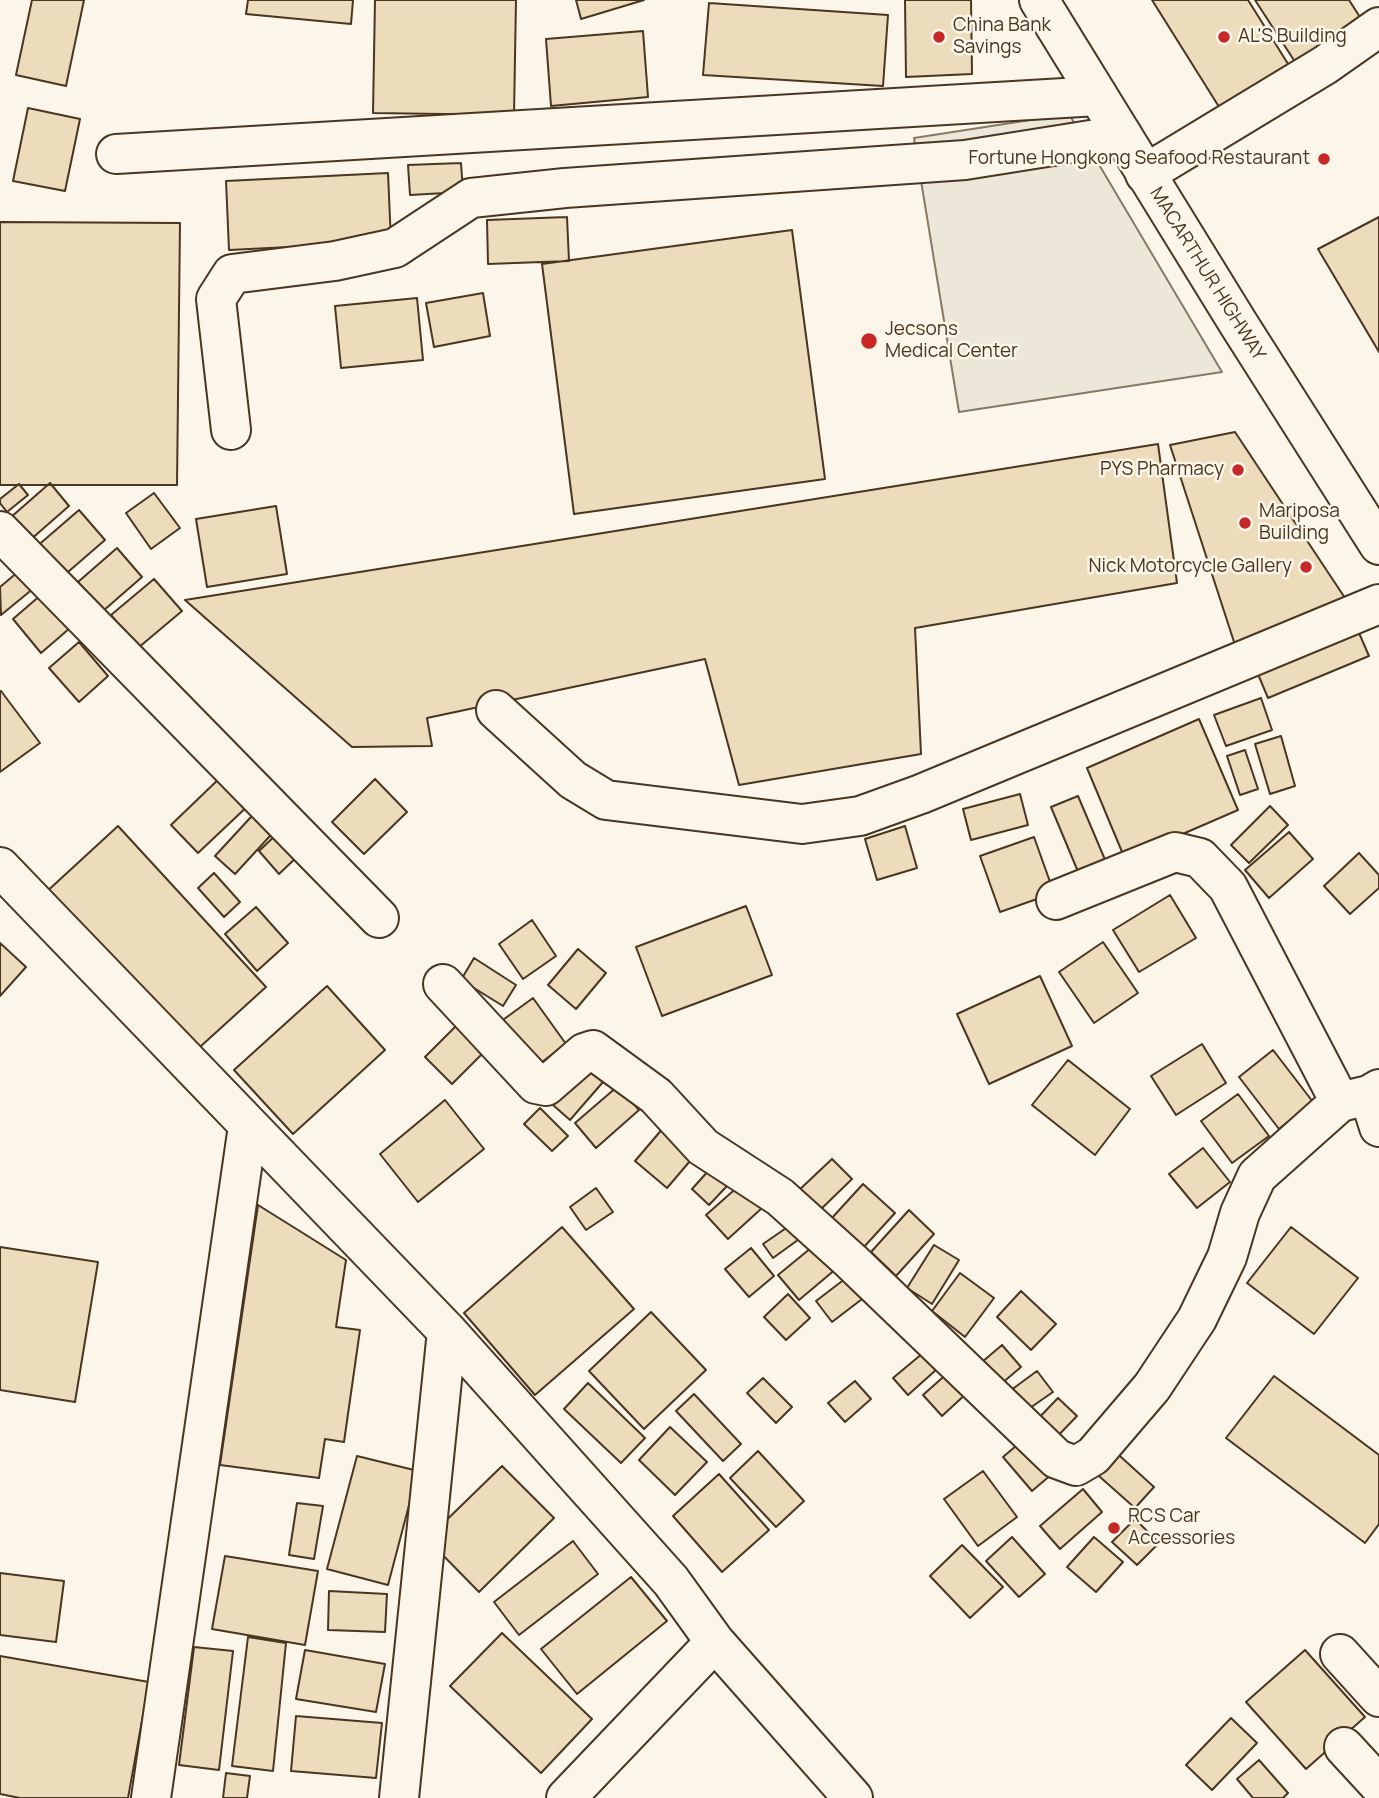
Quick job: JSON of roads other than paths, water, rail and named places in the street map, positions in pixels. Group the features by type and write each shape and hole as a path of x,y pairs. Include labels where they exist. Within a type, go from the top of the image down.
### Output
{"main road":[{"name":"MACARTHUR HIGHWAY","path":"1039,0 1145,174 1379,545"},
{"path":"1145,174 1325,65 1379,27"},
{"path":"116,154 1098,96"},
{"path":"231,430 216,299 232,274 335,261 395,248 471,198 565,188 965,160 1122,135"},
{"path":"0,531 379,918"},
{"path":"496,710 573,779 606,800 802,824 860,816 921,794 1379,604"},
{"path":"443,984 536,1084 547,1086 584,1053 593,1050 656,1096 703,1147 780,1197 851,1261 1057,1459 1076,1466 1093,1456 1152,1387 1197,1319 1227,1257 1240,1213 1256,1176 1367,1103 1228,887 1200,858 1175,852 1056,900"},
{"path":"0,867 447,1331 671,1581 715,1642 853,1798"},
{"path":"151,1798 248,1126"},
{"path":"399,1798 447,1331"},
{"path":"566,1798 715,1642"},
{"path":"1340,1654 1379,1697"},
{"path":"1344,1747 1379,1785"}],"place":[{"name":"China Bank Savings","path":"939,37"},
{"name":"AL'S Building","path":"1224,37"},
{"name":"Fortune Hongkong Seafood Restaurant","path":"1324,159"},
{"name":"Jecsons Medical Center","path":"869,341"},
{"name":"PYS Pharmacy","path":"1238,470"},
{"name":"Mariposa Building","path":"1245,523"},
{"name":"Nick Motorcycle Gallery","path":"1306,567"},
{"name":"RCS Car Accessories","path":"1114,1528"}]}
